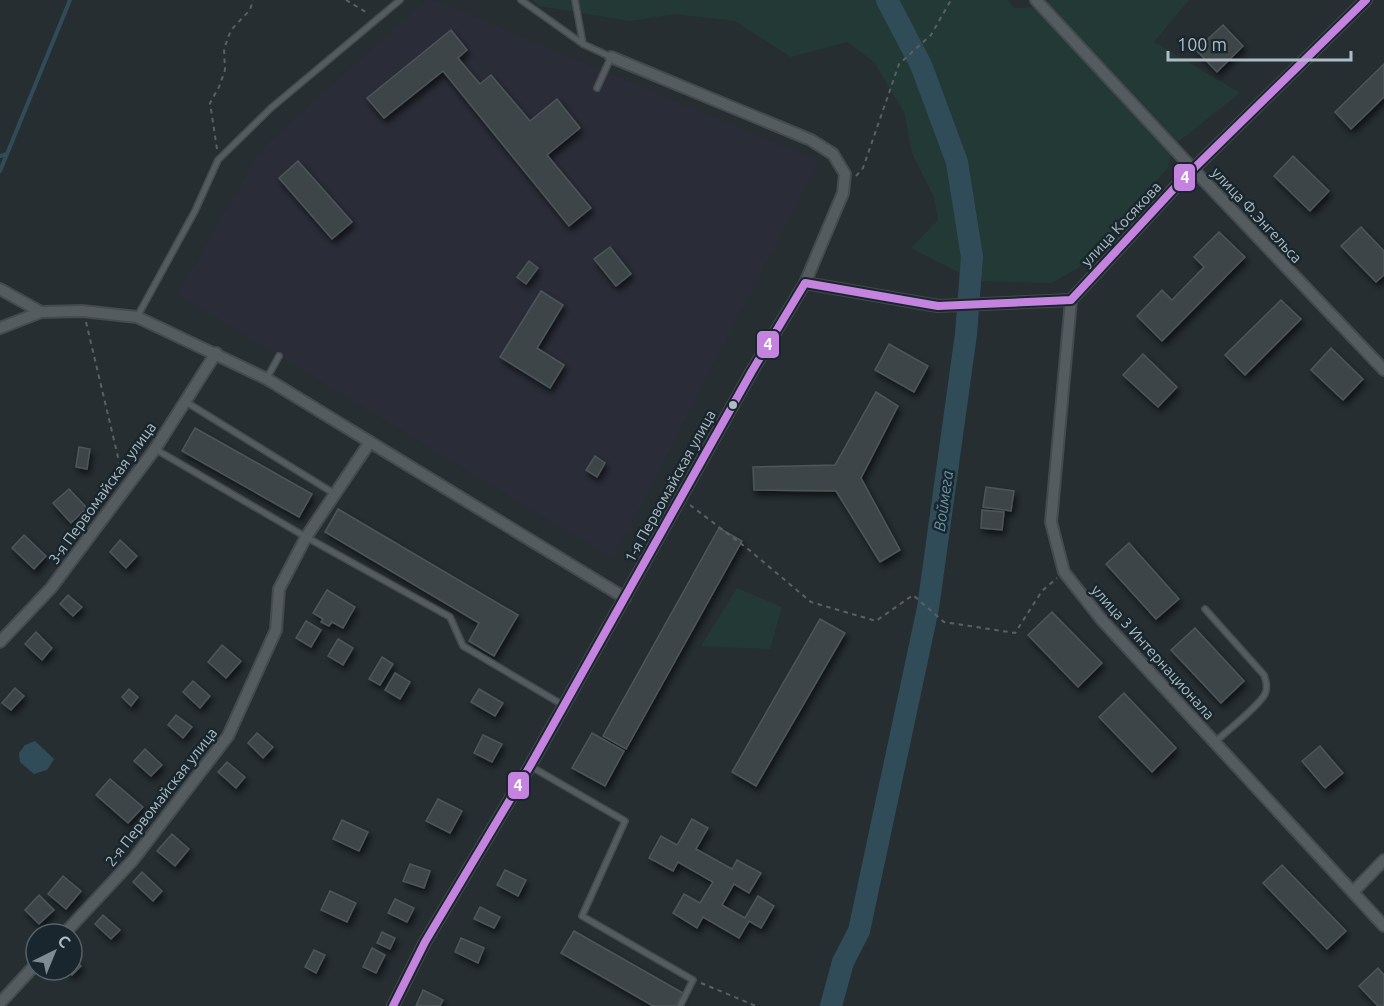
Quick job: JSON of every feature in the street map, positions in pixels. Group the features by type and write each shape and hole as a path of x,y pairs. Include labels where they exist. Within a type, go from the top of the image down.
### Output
{"street":[{"name":"улица Ф.Энгельса","path":"1036,0 1192,169 1384,370"},
{"name":"улица Косякова","path":"1071,300 1192,169 1366,0"},
{"name":"1-я Первомайская улица","path":"393,1006 425,942 530,766 752,370 805,283 843,193 844,174 833,154 811,140 611,57"},
{"path":"805,283 938,306 1071,300"},
{"path":"0,289 41,312"},
{"name":"улица 3 Интернационала","path":"1071,300 1051,522 1064,572 1101,619 1384,926"},
{"path":"0,328 41,312 82,311 137,316 267,379 625,598"},
{"name":"3-я Первомайская улица","path":"0,642 51,588 155,449 216,353"},
{"name":"2-я Первомайская улица","path":"75,922 134,860 228,736 276,630 279,590 306,537 370,442"},
{"path":"1353,892 1384,860"},
{"path":"0,1003 24,977"}],"lane":[{"path":"137,316 195,211 218,160 271,108 400,0"},
{"path":"522,0 583,44 611,57 597,88"},
{"path":"575,0 583,44"},
{"path":"267,379 279,356"},
{"path":"186,402 334,494"},
{"path":"155,449 450,617 463,646 563,705"},
{"path":"1204,609 1264,675 1267,683 1264,694 1256,705 1215,743"},
{"path":"530,766 625,821 582,916 693,980 680,1006"}],"path":[{"path":"218,160 210,103 225,70 224,49 231,30 250,10 253,0"},
{"path":"346,0 377,18"},
{"path":"856,176 863,168 899,64 931,35 951,0"},
{"path":"82,311 125,488"},
{"path":"681,497 811,602 876,621 913,595 944,622 1015,633 1042,591 1064,572"},
{"path":"693,980 756,1006"}],"shaded area":[{"path":"426,0 434,0 819,161 613,559 177,294 261,149"}],"green space":[{"path":"532,0 1008,0 1014,8 1042,7 1050,0 1189,0 1154,42 1240,93 1173,146 1168,168 1078,268 1052,283 975,281 911,248 938,220 934,197 912,153 904,112 874,62 847,42 791,57 735,21 674,14 631,21 539,6"},
{"path":"737,588 782,607 770,649 701,646"}],"water":[{"path":"35,741 54,759 47,770 34,774 20,762 19,753 25,745"}],"building":[{"path":"1223,25 1243,46 1217,72 1196,50"},
{"path":"451,30 467,50 458,58 480,84 491,75 530,121 557,99 580,128 547,155 591,208 569,226 443,71 384,118 367,98"},
{"path":"1384,64 1384,97 1351,129 1335,112"},
{"path":"1293,156 1329,191 1310,211 1274,176"},
{"path":"298,161 352,222 332,239 279,178"},
{"path":"1361,227 1384,251 1384,275 1376,282 1341,246"},
{"path":"1219,232 1245,257 1162,341 1137,316 1162,290 1172,300 1204,267 1194,257"},
{"path":"610,247 631,274 616,286 594,259"},
{"path":"529,261 538,268 526,284 517,277"},
{"path":"541,291 563,305 537,348 564,365 550,388 500,357"},
{"path":"1281,300 1301,319 1245,375 1225,355"},
{"path":"889,344 928,366 914,392 875,370"},
{"path":"1331,348 1363,379 1343,400 1311,370"},
{"path":"1143,354 1177,387 1158,407 1123,375"},
{"path":"876,392 898,406 861,478 900,550 880,562 836,491 754,490 753,467 835,465"},
{"path":"195,428 312,494 299,517 182,451"},
{"path":"79,447 90,449 87,469 76,467"},
{"path":"595,456 605,463 597,477 586,470"},
{"path":"986,487 1014,491 1011,511 983,507"},
{"path":"69,489 87,508 71,523 53,503"},
{"path":"338,509 518,615 494,656 469,641 479,623 325,532"},
{"path":"982,510 1004,512 1002,530 981,528"},
{"path":"719,528 742,541 626,749 603,736"},
{"path":"24,535 46,556 34,569 12,548"},
{"path":"120,540 137,556 126,568 110,552"},
{"path":"1129,543 1179,599 1156,619 1106,564"},
{"path":"327,590 355,607 343,628 332,622 329,626 321,622 323,619 313,613"},
{"path":"68,595 82,607 73,616 60,604"},
{"path":"1052,612 1102,663 1078,687 1028,635"},
{"path":"820,619 845,633 756,786 732,772"},
{"path":"306,621 321,630 311,647 296,638"},
{"path":"1195,628 1244,681 1221,703 1171,650"},
{"path":"36,632 52,648 42,660 25,644"},
{"path":"338,639 353,648 343,665 328,656"},
{"path":"222,645 241,661 226,678 208,662"},
{"path":"382,657 393,664 380,685 369,679"},
{"path":"395,673 410,682 400,699 385,690"},
{"path":"193,681 210,696 200,708 183,692"},
{"path":"15,688 24,696 11,710 2,703"},
{"path":"129,689 138,697 131,706 122,697"},
{"path":"479,689 503,703 495,716 471,702"},
{"path":"1124,693 1176,748 1152,772 1099,717"},
{"path":"176,715 192,727 183,738 168,725"},
{"path":"257,733 273,747 263,758 248,743"},
{"path":"592,733 624,751 605,786 572,768"},
{"path":"483,735 502,744 492,762 474,753"},
{"path":"1320,746 1343,773 1325,788 1302,761"},
{"path":"145,749 162,765 151,776 134,761"},
{"path":"227,762 245,777 236,788 218,772"},
{"path":"110,779 143,807 128,823 96,795"},
{"path":"438,799 462,811 450,833 426,821"},
{"path":"692,819 708,828 696,849 732,869 737,860 761,873 749,893 734,884 722,905 745,918 758,896 774,906 761,928 749,921 739,938 703,917 697,928 673,913 684,894 700,903 713,882 678,862 673,871 649,858 661,836 677,845"},
{"path":"342,820 368,832 359,851 333,839"},
{"path":"172,834 189,849 175,866 157,851"},
{"path":"410,864 430,871 424,888 403,881"},
{"path":"1282,865 1346,931 1327,949 1263,883"},
{"path":"505,870 526,880 518,896 497,885"},
{"path":"142,872 162,891 153,901 133,882"},
{"path":"63,876 81,891 66,909 48,894"},
{"path":"330,891 356,903 347,922 321,910"},
{"path":"39,895 54,910 41,922 37,922 25,910"},
{"path":"395,899 414,908 407,922 388,913"},
{"path":"480,907 500,917 494,928 474,919"},
{"path":"103,915 120,930 111,939 95,924"},
{"path":"574,931 683,993 676,1006 653,1006 561,953"},
{"path":"382,932 395,938 390,949 377,943"},
{"path":"461,938 484,948 478,963 455,952"},
{"path":"372,948 385,955 376,973 363,967"},
{"path":"314,950 325,955 316,973 305,967"},
{"path":"1378,968 1384,975 1384,1006 1378,1006 1359,986"},
{"path":"423,990 443,1000 440,1006 416,1006"}],"waterway":[{"path":"0,156 7,154 70,0"},
{"name":"Воймега","path":"831,1006 843,962 859,931 928,608 966,334 972,257 957,162 921,65 887,0"},
{"path":"0,171 7,154"}],"transit line":[{"name":"4","path":"393,1006 425,942 530,766 752,371 805,283 938,306 1071,300 1181,181 1366,0"}]}
